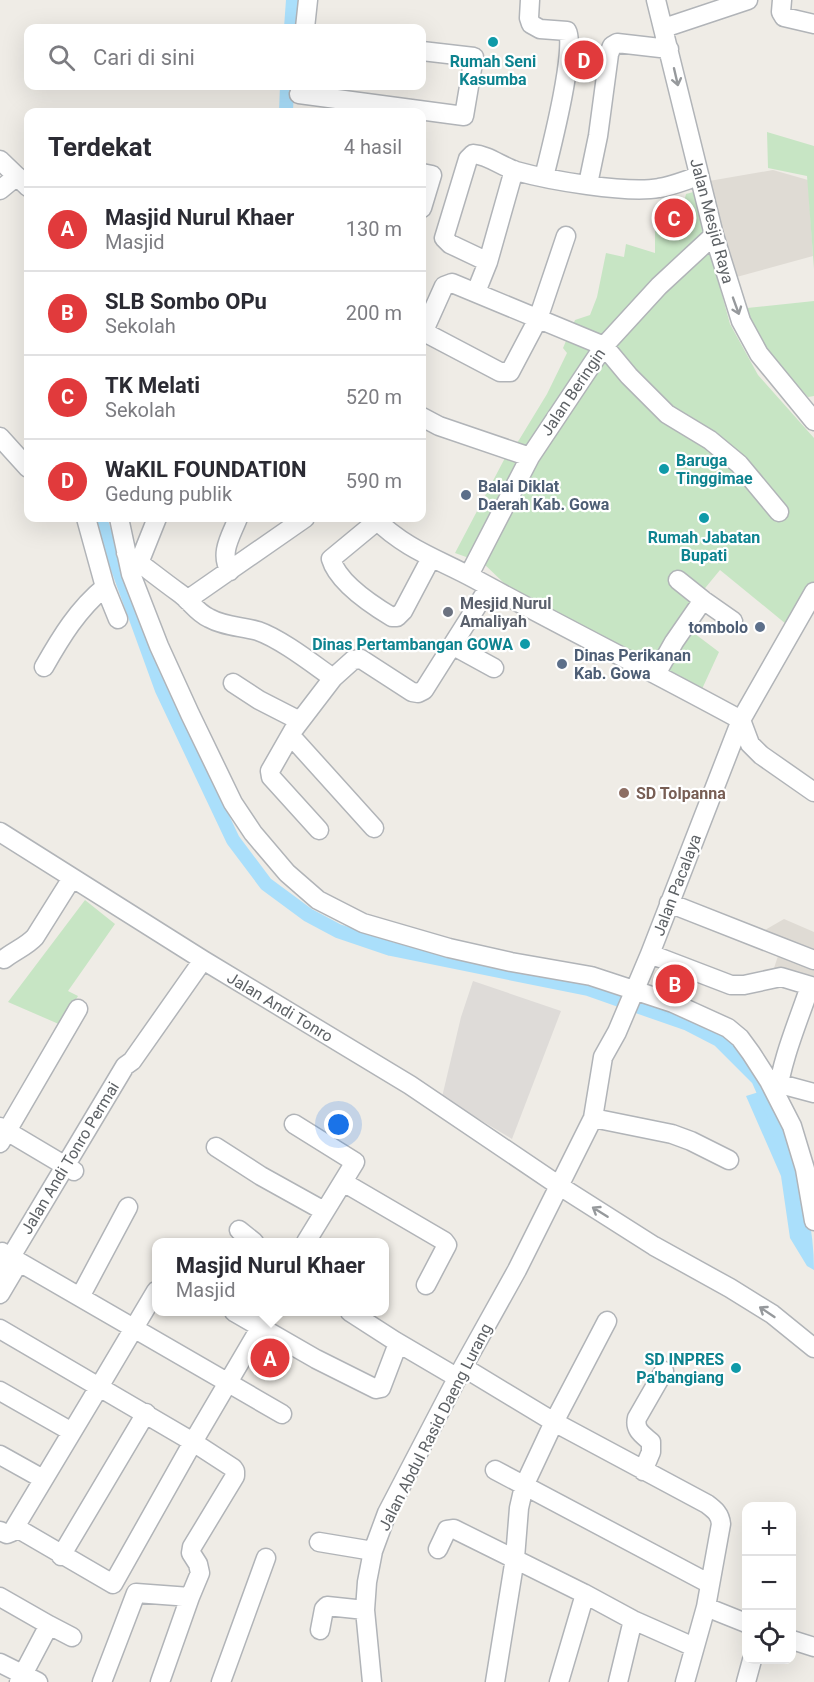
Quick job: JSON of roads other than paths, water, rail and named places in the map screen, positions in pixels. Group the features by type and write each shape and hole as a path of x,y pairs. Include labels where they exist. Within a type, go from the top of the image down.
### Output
{"street":[{"path":"305,24 308,0"},
{"path":"530,0 531,24 540,29 567,31 570,39 565,81 544,177"},
{"name":"Jalan Mesjid Raya","path":"656,0 714,235 733,298 749,337 759,354 814,421"},
{"path":"664,28 748,0"},
{"path":"782,0 781,12 784,17 814,24"},
{"path":"588,184 612,46 617,43 669,49"},
{"path":"426,51 474,57 464,116 426,112"},
{"path":"298,97 394,108"},
{"path":"488,262 450,244 444,238 470,155 480,154 514,170 544,177 630,189 658,188 699,176"},
{"path":"0,160 23,181 0,190"},
{"path":"476,292 488,262 514,170"},
{"path":"426,174 432,175 426,195"},
{"name":"Jalan Beringin","path":"468,576 530,457 604,346 659,286 714,235"},
{"path":"426,335 500,372 508,373 538,319 566,236"},
{"path":"426,327 445,285 452,283 604,346 629,376 667,414 710,440 739,464 779,512"},
{"path":"426,419 439,426 530,457"},
{"path":"0,437 24,464"},
{"path":"87,522 105,586 118,619"},
{"path":"120,522 133,558 188,600 198,612 231,627 257,631 269,636 333,678"},
{"path":"155,522 133,558 131,574 159,646 233,803 253,833 287,873 318,900 363,923 407,937 512,962 591,976 631,999 673,1003 728,1028 740,1038 775,1086 792,1126 805,1169 814,1221"},
{"path":"230,571 225,563 225,554 237,522"},
{"path":"188,600 299,522"},
{"path":"373,522 331,559 334,567 364,600 392,617 397,617 403,611 431,558"},
{"path":"379,522 399,540 431,558 741,720 750,744 760,755 814,792"},
{"path":"678,580 733,621"},
{"path":"44,667 84,605 105,586"},
{"path":"319,830 271,777 272,764 295,729 333,678 353,660 361,659 412,692 418,693 424,690 489,587"},
{"name":"Jalan Pacalaya","path":"558,1185 592,1118 603,1057 651,954 741,720 814,592"},
{"path":"656,674 674,642 703,600"},
{"path":"452,645 494,668"},
{"path":"233,683 259,700 295,729 374,828"},
{"name":"Jalan Andi Tonro","path":"0,832 203,960 410,1085 558,1185 654,1246 772,1314 814,1348"},
{"path":"4,959 15,950 30,943 72,878"},
{"path":"669,903 814,960"},
{"path":"651,954 731,985 744,985 781,977 812,987 775,1086"},
{"name":"Jalan Andi Tonro Permai","path":"0,1275 70,1168 125,1066 131,1066 203,960"},
{"path":"70,1168 2,1134 78,1009"},
{"path":"775,1086 814,1093"},
{"path":"592,1118 672,1134 729,1160"},
{"path":"294,1124 355,1162 308,1238"},
{"path":"216,1147 261,1176 324,1211"},
{"path":"343,1182 444,1241 447,1245 426,1286"},
{"name":"Jalan Abdul Rasid Daeng Lurang","path":"372,1682 364,1610 373,1551 387,1513 517,1270 558,1185"},
{"path":"80,1297 128,1207"},
{"path":"239,1230 249,1238"},
{"path":"10,1257 282,1414"},
{"name":"Jalan Andi Tonro Permai","path":"0,1294 10,1257"},
{"path":"152,1298 43,1479 7,1529 112,1584 136,1593 190,1597"},
{"path":"358,1316 395,1341 461,1372 707,1504 720,1517 721,1524 706,1607 685,1682"},
{"path":"112,1584 264,1320 376,1389 381,1388 397,1346 395,1341"},
{"path":"495,1682 524,1485 607,1321"},
{"path":"0,1329 146,1413 236,1471 192,1547 191,1553 201,1570 160,1682"},
{"path":"643,1471 651,1452 651,1442 636,1428 635,1424 664,1371"},
{"path":"0,1391 72,1432"},
{"path":"61,1556 146,1413"},
{"path":"0,1455 43,1479"},
{"path":"495,1470 710,1584"},
{"path":"438,1549 450,1528 514,1558 633,1620 694,1647"},
{"path":"319,1542 373,1551"},
{"path":"221,1682 266,1558"},
{"path":"102,1682 136,1593"},
{"path":"559,1682 585,1594"},
{"path":"0,1597 72,1637"},
{"path":"321,1630 324,1609 327,1606 364,1610"},
{"path":"706,1607 742,1621"},
{"path":"618,1682 633,1620"},
{"path":"0,1663 27,1679 49,1624"},
{"path":"796,1641 814,1647"},
{"path":"746,1682 751,1664"}],"water":[{"path":"759,1092 788,1145 796,1167 808,1211 814,1270 807,1266 790,1238 781,1176 746,1096"}],"waterway":[{"path":"291,24 293,0"},
{"path":"286,108 287,90"},
{"path":"101,522 162,690 233,840 266,884 308,915 338,931 391,949 588,989 688,1024 719,1040 758,1079 776,1120 784,1148"}],"place":[{"name":"Rumah Seni Kasumba","path":"493,42"},
{"name":"WaKIL FOUNDATI0N","path":"584,60"},
{"name":"TK Melati","path":"674,218"},
{"name":"Baruga Tinggimae","path":"664,469"},
{"name":"Balai Diklat Daerah Kab. Gowa","path":"466,495"},
{"name":"Rumah Jabatan Bupati","path":"704,518"},
{"name":"Mesjid Nurul Amaliyah","path":"448,612"},
{"name":"tombolo","path":"760,627"},
{"name":"Dinas Pertambangan GOWA","path":"525,644"},
{"name":"Dinas Perikanan Kab. Gowa","path":"562,664"},
{"name":"SD Tolpanna","path":"624,793"},
{"name":"SLB Sombo OPu","path":"675,984"},
{"name":"Masjid Nurul Khaer","path":"270,1358"},
{"name":"SD INPRES Pa'bangiang","path":"736,1368"}]}
